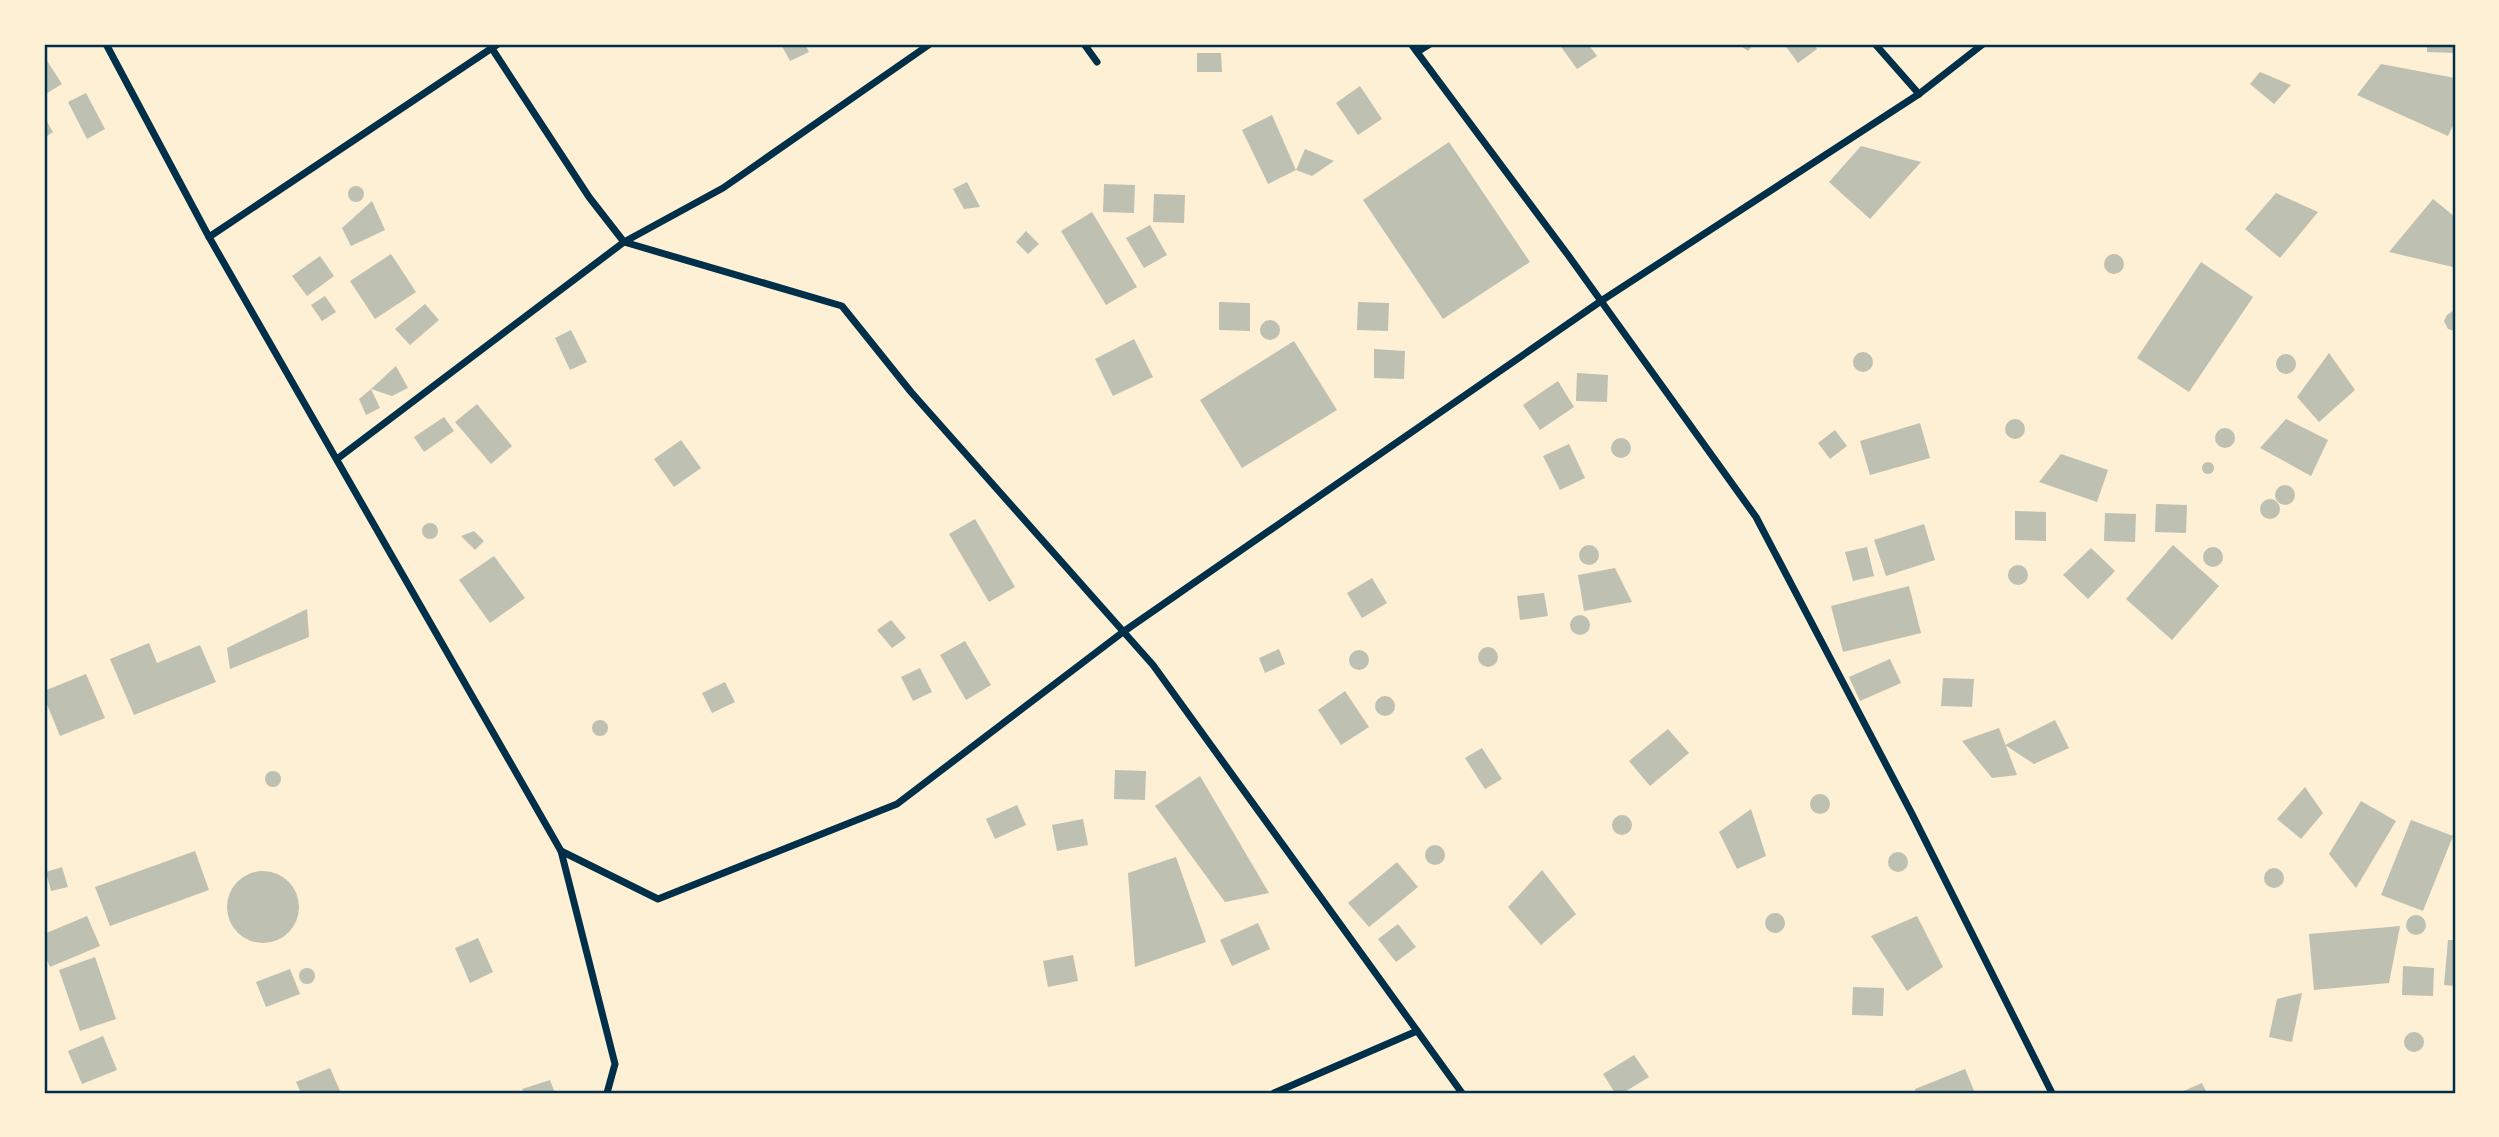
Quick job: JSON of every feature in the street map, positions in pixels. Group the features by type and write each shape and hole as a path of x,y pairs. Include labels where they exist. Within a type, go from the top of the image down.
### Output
{"street":[{"path":"106,44 209,237 561,851 615,1064 607,1093"},
{"path":"337,459 624,242 723,188 930,44"},
{"path":"1084,44 1097,62"},
{"path":"1411,44 1756,517 1912,814 2052,1093"},
{"path":"1417,52 1430,44"},
{"path":"1875,44 1919,94"},
{"path":"561,851 658,899 897,804 1124,632 1601,302 1919,94 1983,44"},
{"path":"209,237 493,45 589,197 624,242 842,306 911,392 1153,665 1462,1093"},
{"path":"1274,1093 1417,1031"}],"building":[{"path":"781,44 805,44 809,52 790,61"},
{"path":"1559,44 1588,44 1597,56 1577,69"},
{"path":"1738,44 1754,44 1748,51"},
{"path":"1784,44 1813,44 1817,49 1798,63"},
{"path":"2427,44 2455,44 2455,53 2427,52"},
{"path":"1197,53 1221,53 1222,72 1197,72"},
{"path":"44,56 62,84 44,95"},
{"path":"2381,64 2455,78 2455,121 2448,136 2357,95"},
{"path":"2260,72 2291,85 2274,104 2250,84"},
{"path":"1360,86 1382,119 1358,135 1336,103"},
{"path":"86,93 105,129 87,139 68,102"},
{"path":"1272,115 1296,170 1268,184 1242,130"},
{"path":"44,117 53,132 44,138"},
{"path":"1449,142 1530,262 1443,319 1363,200"},
{"path":"1861,146 1921,162 1870,219 1829,182"},
{"path":"1305,149 1334,161 1312,176 1296,170"},
{"path":"967,182 980,207 964,209 953,189"},
{"path":"1104,184 1135,185 1134,213 1103,212"},
{"path":"353,186 359,186 364,194 362,200 353,202 348,197 348,191"},
{"path":"2276,193 2318,212 2280,258 2245,229"},
{"path":"1154,194 1185,195 1184,223 1153,222"},
{"path":"2433,199 2455,217 2453,267 2389,252"},
{"path":"372,201 385,230 351,246 342,228"},
{"path":"1092,212 1137,287 1106,305 1061,231"},
{"path":"1150,225 1167,255 1144,268 1126,238"},
{"path":"1026,231 1039,244 1028,254 1016,242"},
{"path":"391,254 416,292 375,319 350,281"},
{"path":"2114,254 2121,257 2124,264 2121,271 2114,274 2107,271 2104,264 2107,257"},
{"path":"320,256 334,276 307,296 292,276"},
{"path":"2201,262 2253,297 2189,392 2137,358"},
{"path":"325,296 336,312 322,321 311,305"},
{"path":"1219,302 1250,303 1250,331 1219,330"},
{"path":"1358,302 1389,303 1388,331 1357,330"},
{"path":"425,304 439,320 410,345 395,329"},
{"path":"2453,311 2455,331 2448,329 2444,321"},
{"path":"1270,320 1277,323 1280,330 1277,337 1270,340 1263,337 1260,330 1263,323"},
{"path":"571,330 587,362 570,370 555,338"},
{"path":"1134,339 1153,377 1113,396 1095,359"},
{"path":"1294,341 1337,410 1242,468 1200,400"},
{"path":"1374,349 1405,351 1404,379 1374,378"},
{"path":"1863,352 1870,355 1873,362 1870,369 1863,372 1856,369 1853,362 1856,355"},
{"path":"2329,353 2355,390 2319,422 2297,397"},
{"path":"2286,354 2293,357 2296,364 2293,371 2286,374 2279,371 2276,364 2279,357"},
{"path":"396,366 408,388 392,396 371,389"},
{"path":"1577,373 1608,375 1607,402 1576,401"},
{"path":"1558,381 1574,407 1540,430 1523,405"},
{"path":"371,389 380,408 366,415 359,399"},
{"path":"477,404 512,446 491,464 455,422"},
{"path":"444,417 454,431 424,452 414,437"},
{"path":"2015,419 2022,422 2025,429 2022,436 2015,439 2008,436 2005,429 2008,422"},
{"path":"2286,419 2328,440 2311,476 2260,448"},
{"path":"1920,423 1930,458 1870,475 1860,441"},
{"path":"2225,428 2232,431 2235,438 2232,445 2225,448 2218,445 2215,438 2218,431"},
{"path":"1835,430 1847,446 1830,459 1818,443"},
{"path":"1621,438 1628,441 1631,448 1628,455 1621,458 1614,455 1611,448 1614,441"},
{"path":"681,440 701,468 674,487 654,459"},
{"path":"1569,444 1585,478 1560,490 1543,456"},
{"path":"2061,454 2108,470 2097,502 2039,482"},
{"path":"2208,462 2214,468 2208,474 2202,468"},
{"path":"2285,485 2292,488 2295,495 2292,502 2285,505 2278,502 2275,495 2278,488"},
{"path":"2270,499 2277,502 2280,509 2277,516 2270,519 2263,516 2260,509 2263,502"},
{"path":"2156,504 2187,505 2186,533 2155,532"},
{"path":"2015,511 2046,512 2046,541 2015,540"},
{"path":"2105,513 2136,514 2135,542 2104,541"},
{"path":"975,519 1015,587 989,602 949,534"},
{"path":"427,523 433,523 438,531 436,537 427,539 422,534 422,528"},
{"path":"1924,524 1935,560 1886,576 1874,540"},
{"path":"474,531 484,541 475,550 461,536"},
{"path":"1589,545 1596,548 1599,555 1596,562 1589,565 1582,562 1579,555 1582,548"},
{"path":"2173,545 2219,586 2172,640 2126,599"},
{"path":"1867,547 1874,576 1853,581 1845,552"},
{"path":"2213,547 2220,550 2223,557 2220,564 2213,567 2206,564 2203,557 2206,550"},
{"path":"2091,548 2115,571 2088,599 2063,575"},
{"path":"494,556 525,598 490,623 459,580"},
{"path":"2018,565 2025,568 2028,575 2025,582 2018,585 2011,582 2008,575 2011,568"},
{"path":"1615,568 1632,602 1584,611 1578,575"},
{"path":"1372,578 1387,603 1362,618 1347,593"},
{"path":"1909,586 1921,633 1843,652 1831,606"},
{"path":"1544,593 1548,616 1520,620 1517,596"},
{"path":"307,609 309,637 230,669 227,648"},
{"path":"1580,615 1587,618 1590,625 1587,632 1580,635 1573,632 1570,625 1573,618"},
{"path":"891,620 906,638 892,648 877,630"},
{"path":"965,641 991,685 966,700 940,655"},
{"path":"149,643 157,663 200,645 216,682 134,715 110,659"},
{"path":"1488,647 1495,650 1498,657 1495,664 1488,667 1481,664 1478,657 1481,650"},
{"path":"1279,649 1285,664 1265,673 1259,658"},
{"path":"1359,650 1366,653 1369,660 1366,667 1359,670 1352,667 1349,660 1352,653"},
{"path":"1890,659 1901,683 1860,701 1849,677"},
{"path":"920,668 932,692 913,701 901,677"},
{"path":"86,674 105,718 60,736 44,691"},
{"path":"1943,678 1974,679 1972,707 1941,706"},
{"path":"725,682 735,702 712,713 702,693"},
{"path":"1345,691 1369,727 1341,745 1318,710"},
{"path":"1385,696 1392,699 1395,706 1392,713 1385,716 1378,713 1375,706 1378,699"},
{"path":"597,720 603,720 608,728 606,734 597,736 592,731 592,725"},
{"path":"2055,720 2069,748 2034,764 2005,745"},
{"path":"1999,728 2017,775 1992,778 1962,741"},
{"path":"1668,729 1689,753 1650,786 1629,761"},
{"path":"1482,748 1502,779 1485,789 1465,758"},
{"path":"1115,770 1146,771 1145,800 1114,799"},
{"path":"270,771 276,771 281,779 279,785 270,787 265,782 265,776"},
{"path":"1200,776 1269,893 1225,902 1155,806"},
{"path":"2305,787 2323,813 2301,839 2277,819"},
{"path":"1820,794 1827,797 1830,804 1827,811 1820,814 1813,811 1810,804 1813,797"},
{"path":"2361,801 2396,821 2356,888 2329,854"},
{"path":"1017,805 1026,825 995,839 986,819"},
{"path":"1751,809 1766,856 1737,869 1719,832"},
{"path":"1622,815 1629,818 1632,825 1629,832 1622,835 1615,832 1612,825 1615,818"},
{"path":"1083,819 1088,845 1057,851 1052,825"},
{"path":"2411,820 2453,836 2423,911 2381,895"},
{"path":"1435,845 1442,848 1445,855 1442,862 1435,865 1428,862 1425,855 1428,848"},
{"path":"195,851 209,890 110,926 95,887"},
{"path":"1898,852 1905,855 1908,862 1905,869 1898,872 1891,869 1888,862 1891,855"},
{"path":"1176,857 1206,942 1135,967 1128,873"},
{"path":"1397,862 1418,887 1369,927 1348,903"},
{"path":"62,867 68,887 51,891 46,872"},
{"path":"2274,868 2281,871 2284,878 2281,885 2274,888 2267,885 2264,878 2267,871"},
{"path":"1542,870 1576,914 1541,945 1508,907"},
{"path":"270,871 289,881 297,893 297,921 289,933 277,941 256,943 237,933 229,921 227,900 237,881 249,873"},
{"path":"1775,913 1782,916 1785,923 1782,930 1775,933 1768,930 1765,923 1768,916"},
{"path":"2416,915 2423,918 2426,925 2423,932 2416,935 2409,932 2406,925 2409,918"},
{"path":"87,916 100,946 50,967 44,953 44,934"},
{"path":"1917,916 1943,967 1907,991 1871,936"},
{"path":"1258,923 1270,949 1232,966 1220,940"},
{"path":"1398,924 1416,947 1396,962 1378,939"},
{"path":"2400,926 2389,983 2314,990 2309,934"},
{"path":"478,938 493,972 470,983 455,948"},
{"path":"2448,940 2455,940 2455,986 2444,985"},
{"path":"1073,955 1078,981 1048,987 1043,961"},
{"path":"95,957 116,1019 80,1031 59,970"},
{"path":"2403,966 2434,968 2433,996 2402,995"},
{"path":"304,968 310,968 315,976 313,982 304,984 299,979 299,973"},
{"path":"290,969 300,994 266,1007 256,982"},
{"path":"1853,987 1884,988 1883,1016 1852,1015"},
{"path":"2302,993 2292,1042 2269,1037 2277,999"},
{"path":"2414,1032 2421,1035 2424,1042 2421,1049 2414,1052 2407,1049 2404,1042 2407,1035"},
{"path":"103,1036 117,1070 82,1084 68,1051"},
{"path":"1634,1055 1649,1077 1623,1093 1615,1093 1603,1074"},
{"path":"330,1068 341,1093 301,1093 296,1082"},
{"path":"1965,1069 1975,1093 1916,1093 1915,1089"},
{"path":"550,1080 555,1093 524,1093 522,1089"},
{"path":"2202,1083 2207,1093 2179,1093"}]}
